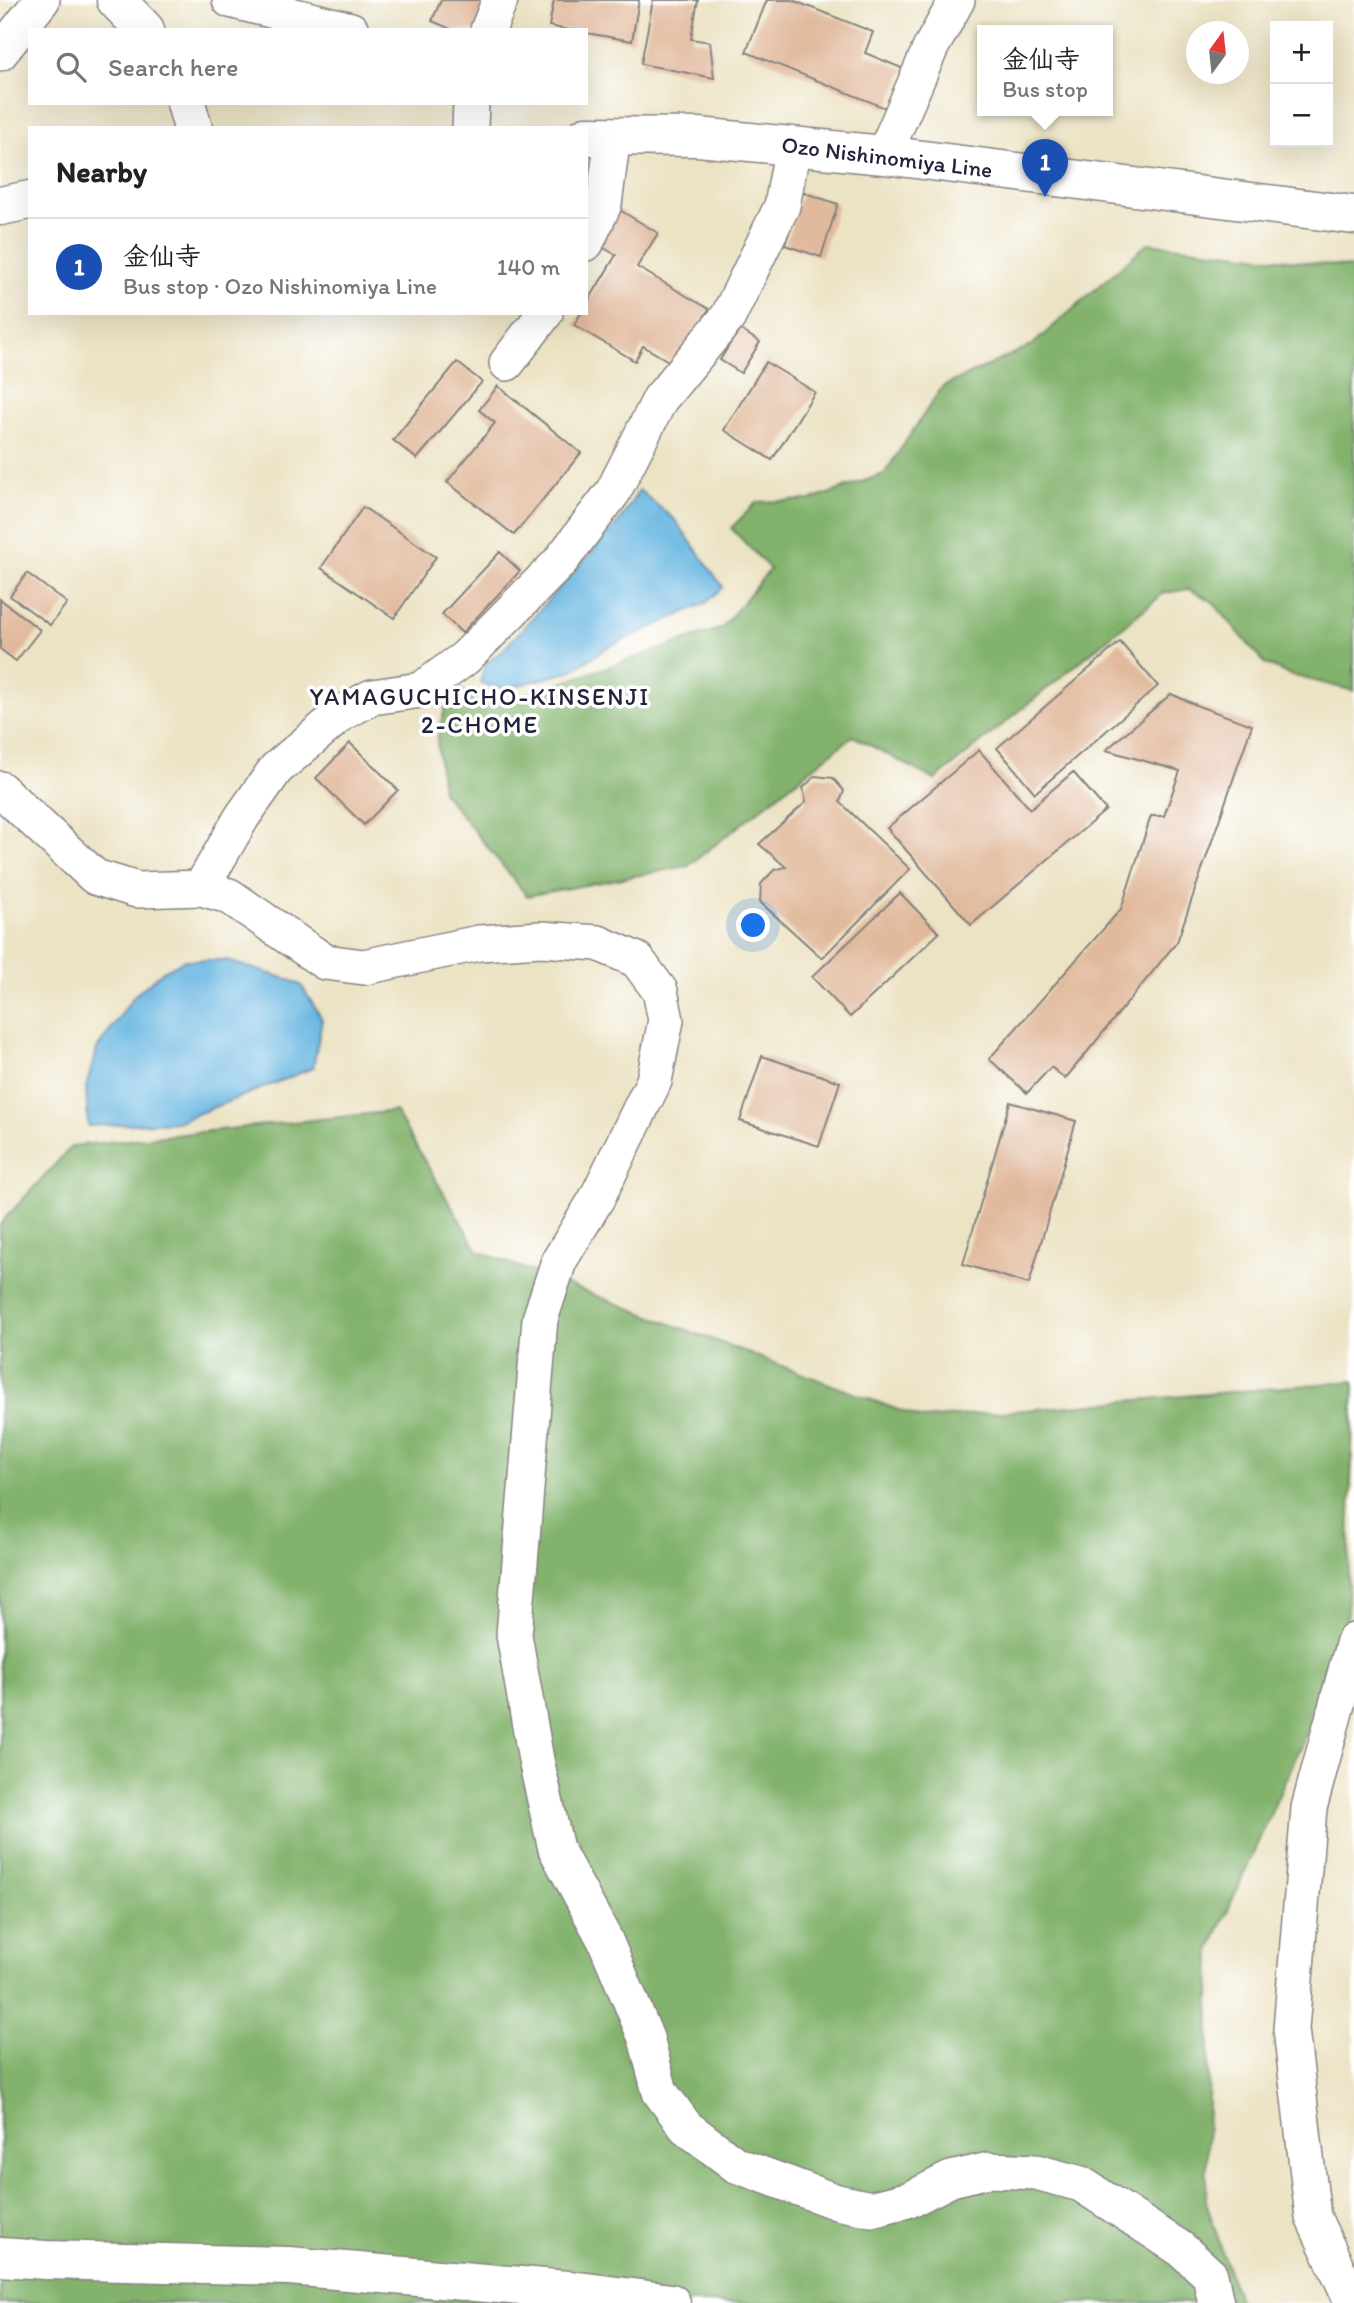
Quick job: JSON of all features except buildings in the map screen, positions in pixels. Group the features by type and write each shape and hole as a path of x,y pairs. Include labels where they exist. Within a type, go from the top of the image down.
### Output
{"main road":[{"path":"116,0 143,28"},
{"path":"187,105 193,126"},
{"name":"Ozo Nishinomiya Line","path":"600,136 698,136 884,155 1354,215"},
{"path":"0,206 28,200"},
{"path":"0,2257 289,2266 579,2291 671,2303"}],"street":[{"path":"0,54 42,0"},
{"path":"230,0 343,28"},
{"path":"489,28 499,0"},
{"path":"884,155 931,47 957,0"},
{"path":"470,126 471,105"},
{"path":"588,239 604,204 600,136"},
{"path":"201,888 242,817 276,769 342,713 372,697 421,690 465,658 559,563 613,492 660,399 728,317 782,206 793,146"},
{"path":"507,363 543,315"},
{"path":"0,789 95,877 137,890 201,888 229,896 325,962 364,967 479,943 541,939 598,943 637,960 660,991 666,1020 654,1081 597,1198 559,1261 540,1319 514,1635 536,1760 556,1849 605,1940 646,2038 660,2092 687,2127 736,2165 836,2202 872,2208 911,2199 951,2179 989,2170 1036,2172 1080,2184 1181,2249 1213,2289"},
{"path":"1353,2303 1313,2217 1291,2029 1309,1808 1354,1641"}],"green space":[{"path":"1148,243 1354,268 1354,691 1288,674 1265,664 1212,601 1189,589 1164,593 935,780 853,736 688,866 527,896 442,791 437,740 450,688 503,703 722,628 770,569 731,528 757,502 811,500 884,474 942,387 1032,345"},
{"path":"395,1111 478,1251 922,1419 1354,1381 1346,1644 1211,1948 1206,2201 1239,2303 0,2303 0,1224 72,1146"}],"water":[{"path":"639,490 675,520 723,587 706,603 610,646 569,672 503,689 480,683 485,664 503,650 619,522"},
{"path":"185,960 225,960 301,985 322,1019 313,1068 177,1122 88,1126 86,1087 97,1049 134,996 163,971"}],"place":[{"name":"金仙寺","path":"1045,197"}],"district":[{"name":"YAMAGUCHICHO-KINSENJI 2-CHOME","path":"480,710"}]}
